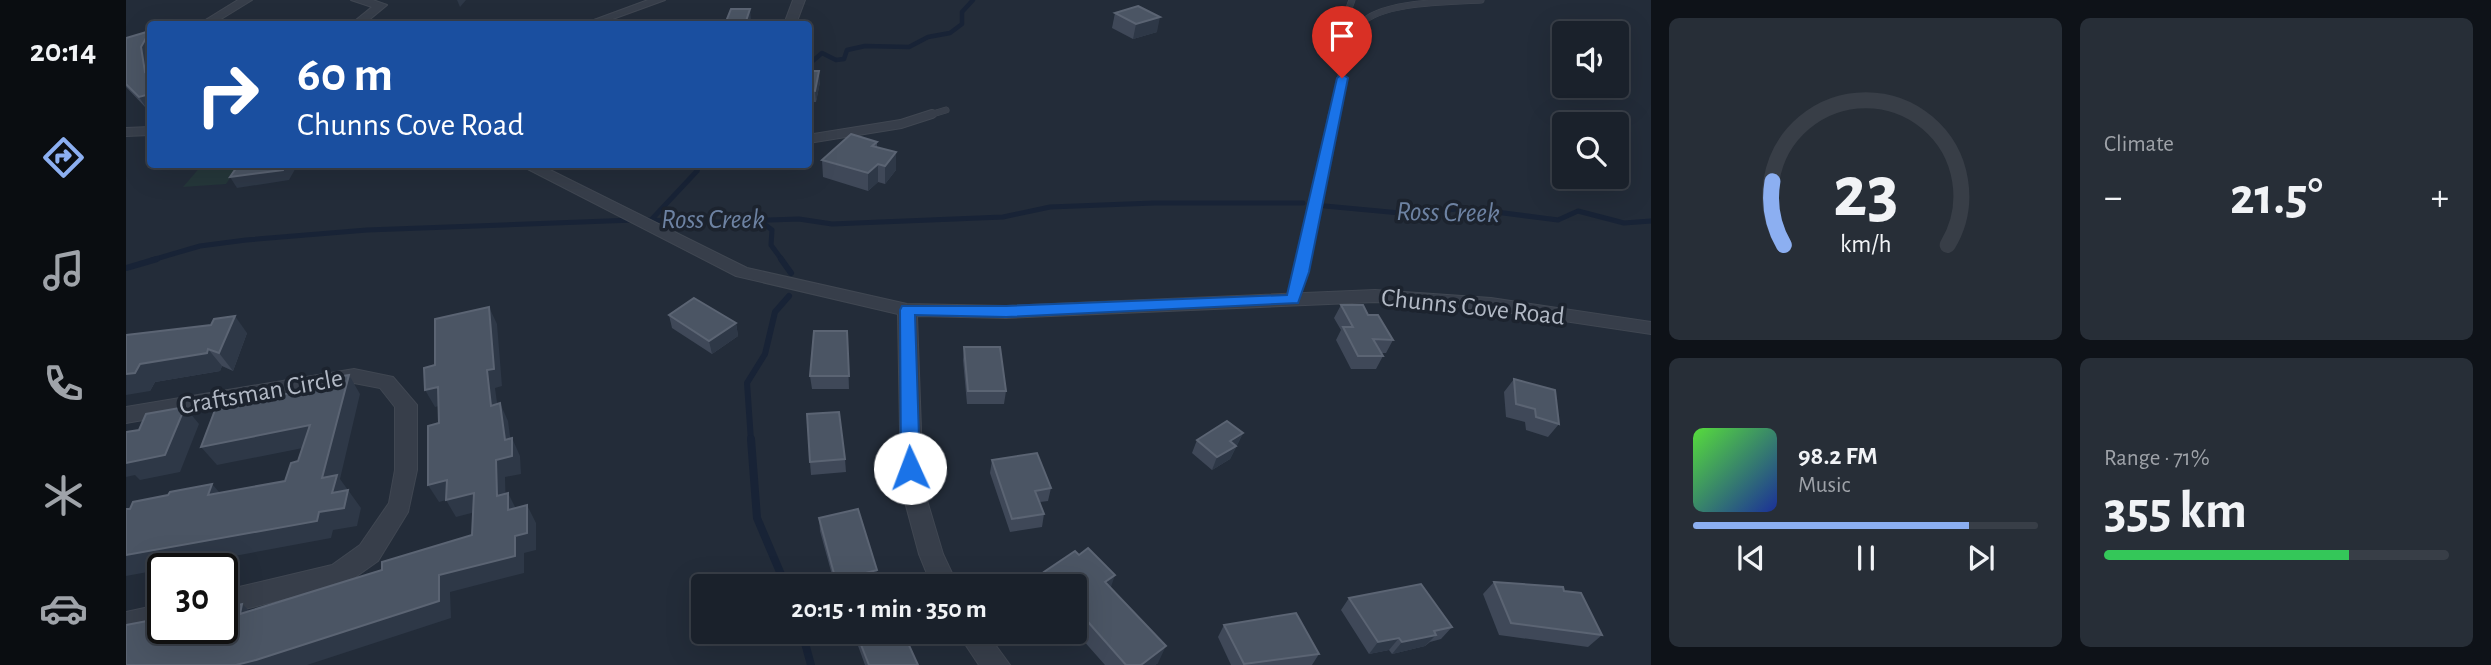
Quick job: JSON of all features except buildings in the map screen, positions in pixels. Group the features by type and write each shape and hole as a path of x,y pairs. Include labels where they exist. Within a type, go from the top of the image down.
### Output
{"street":[{"path":"210,21 246,0"},
{"path":"356,0 381,5 361,21"},
{"path":"598,21 659,0"},
{"path":"791,21 799,0"},
{"path":"126,132 147,131"},
{"name":"Chunns Cove Road","path":"533,168 742,272 907,310 1006,312 1375,296 1458,300 1651,328"},
{"path":"907,310 912,487 931,554 940,574"},
{"name":"Craftsman Circle","path":"126,415 354,376 386,382 406,405 406,471 400,505 369,553 338,575 238,599"},
{"path":"126,624 147,619"},
{"path":"979,644 996,665"}],"lane":[{"path":"1352,0 1349,8 1355,20 1362,23"},
{"path":"1293,299 1342,78 1357,29 1362,23 1382,13 1399,9 1481,0"},
{"path":"812,138 901,124 946,110"}],"shaded area":[{"path":"199,168 237,168 226,184 183,187"}],"waterway":[{"path":"812,62 822,53 836,60 844,59 847,50 865,46 909,47 928,37 950,33 962,24 962,12 973,0"},
{"path":"651,220 698,168"},
{"name":"Ross Creek","path":"760,220 799,219 832,224 1003,217 1050,207 1154,203 1303,203"},
{"name":"Ross Creek","path":"1325,206 1411,214 1465,208 1558,220 1578,211 1624,223 1651,221"},
{"name":"Ross Creek","path":"152,260 200,246 246,240 367,230 634,220"},
{"name":"Ross Creek","path":"645,220 760,220"},
{"path":"760,220 772,230 771,245 782,260"},
{"name":"Ross Creek","path":"126,268 157,259"},
{"path":"781,259 791,273"},
{"path":"751,441 747,383 765,354 775,312 789,296"},
{"path":"751,439 757,518 781,574"},
{"path":"805,644 811,665"}],"route":[{"path":"910,468 907,310 1006,312 1293,299 1312,225 1342,78"}]}
